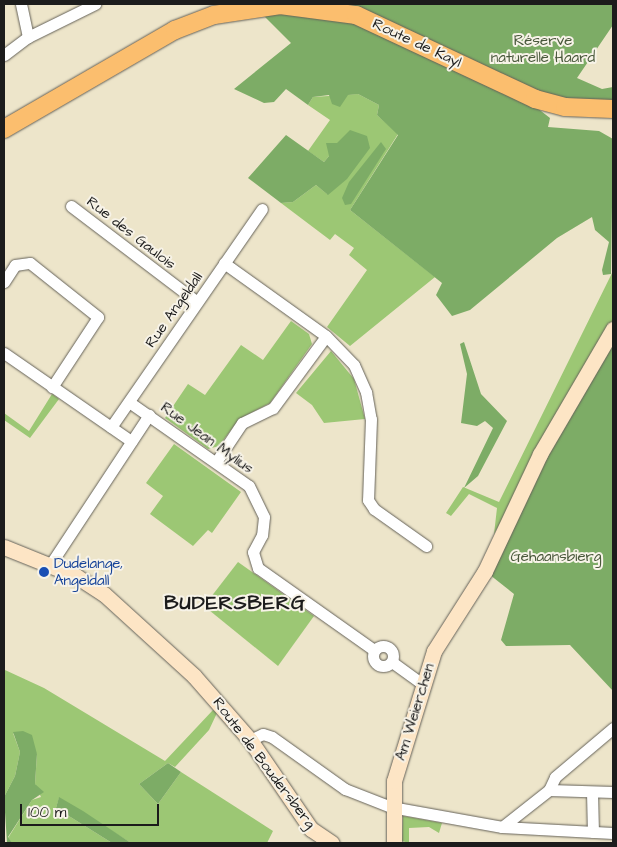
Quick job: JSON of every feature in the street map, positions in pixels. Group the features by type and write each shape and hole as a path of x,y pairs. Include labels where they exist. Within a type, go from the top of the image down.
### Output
{"main road":[{"name":"Route de Kayl","path":"4,129 175,30 214,15 280,4 356,15 535,99 565,107 613,109"},
{"name":"Am Weierchen","path":"391,807 421,683 434,651 485,572 540,454 613,329"},
{"name":"Route de Boudersberg","path":"4,547 50,565 104,594 207,688 250,740 311,829 332,843"},
{"path":"385,843 391,807"},
{"path":"391,807 394,843"}],"street":[{"path":"21,4 28,37"},
{"path":"4,55 28,37 95,4"},
{"name":"Rue des Gaulois","path":"72,206 197,302"},
{"name":"Rue Angeldall","path":"111,427 262,209"},
{"path":"4,282 16,265 30,263 98,316 52,387"},
{"path":"224,263 326,336 354,365 366,392 371,418 368,500 374,509 426,546"},
{"path":"216,462 242,423 274,408 326,336"},
{"path":"4,352 130,441"},
{"name":"Rue Jean Mylius","path":"129,402 216,462 248,486 260,500 262,535 252,560 258,568 374,650 378,664 392,662 421,683"},
{"path":"50,565 130,441 149,415"},
{"path":"502,827 549,790 555,777 613,728"},
{"path":"250,740 264,734 272,737 345,789 391,807 502,827 613,833"},
{"path":"549,790 613,792"},
{"path":"592,792 593,832"}],"green space":[{"name":"Réserve naturelle Haard","path":"330,4 613,4 613,25 577,78 602,89 613,87 613,103 554,99"},
{"path":"281,13 353,21 532,104 550,118 548,127 599,131 613,139 611,274 603,275 602,270 609,242 595,230 592,217 557,238 470,310 452,316 436,295 442,283 350,210 398,135 377,115 379,105 358,94 348,95 340,107 332,104 329,95 313,97 308,105 286,89 274,102 264,103 234,89 291,43 262,14"},
{"path":"358,94 379,105 377,115 398,134 350,210 435,277 350,346 327,327 367,270 349,255 354,248 335,234 330,240 281,203 293,202 316,185 327,194 329,156 324,162 308,151 330,120 308,105 313,97"},
{"path":"350,130 367,136 370,148 347,179 328,195 316,185 293,202 281,203 248,178 286,135 324,162 329,156 326,143 337,143"},
{"path":"381,142 386,149 351,204 345,205 342,198 349,182"},
{"path":"613,271 613,329 494,534 497,508 469,494 451,516 446,513 463,487 499,502"},
{"path":"291,321 309,334 312,344 270,403 239,419 219,446 208,449 165,418 188,384 205,395 241,345 263,360"},
{"name":"Gehaansbierg","path":"613,329 613,691 570,645 506,646 501,640 514,594 485,571"},
{"path":"464,342 481,394 507,421 478,476 464,488 493,428 485,421 477,426 461,423 467,374 460,344"},
{"path":"331,351 354,379 365,419 324,423 312,405 296,393"},
{"path":"52,394 59,399 30,438 4,420 4,413 29,431"},
{"path":"174,444 241,492 212,533 208,530 193,546 150,514 163,496 146,483"},
{"path":"238,562 314,616 278,666 204,606"},
{"path":"5,670 44,688 165,761 213,710 217,713 209,730 175,767 168,763 139,784 158,804 181,772 273,831 267,843 131,843 59,798 56,808 112,843 12,843 8,838 32,800 41,797 35,784 37,754 13,733 20,752 15,776 4,797"},
{"path":"23,731 32,735 37,754 35,784 44,792 32,800 8,837 12,843 7,843 4,797 15,776 20,752 13,732"},
{"path":"168,763 181,772 158,804 139,784"},
{"path":"59,797 131,843 112,843 56,808"},
{"path":"403,816 442,823 439,833 429,827 409,828 409,843 402,841"}],"place":[{"name":"Dudelange, Angeldall","path":"44,572"}],"district":[{"name":"BUDERSBERG","path":"235,603"}]}
